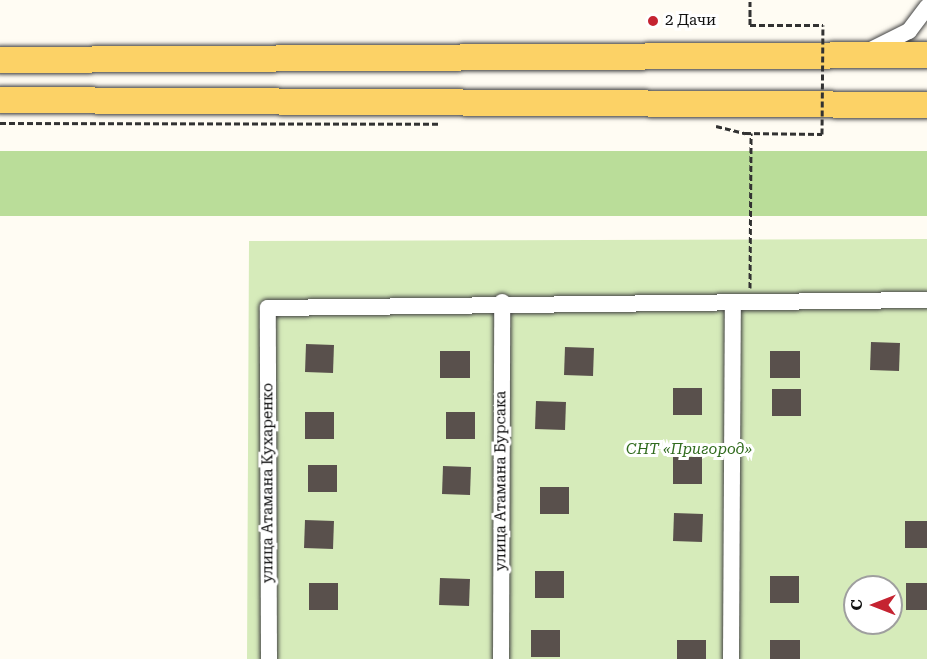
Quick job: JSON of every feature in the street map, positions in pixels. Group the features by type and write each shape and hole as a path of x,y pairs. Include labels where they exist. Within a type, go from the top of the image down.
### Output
{"main road":[{"path":"0,60 927,55"},
{"path":"0,100 927,105"}],"street":[{"path":"860,56 909,31 927,7"},
{"path":"502,302 733,304 927,300"},
{"name":"улица Атамана Кухаренко","path":"269,659 268,308 502,302"},
{"name":"улица Атамана Бурсака","path":"501,659 502,302"},
{"path":"731,659 733,304"}],"path":[{"path":"705,126 751,133 822,134 823,25 750,25 750,1"},
{"path":"0,123 443,124"},
{"path":"733,304 750,289 751,133"}],"green space":[{"path":"0,151 927,151 927,216 0,216"},
{"name":"СНТ «Пригород»","path":"927,239 927,659 247,659 249,241"}],"building":[{"path":"871,342 900,343 899,371 870,370"},
{"path":"306,344 334,345 333,373 305,372"},
{"path":"565,347 594,348 593,376 564,375"},
{"path":"440,351 470,351 470,378 440,378"},
{"path":"770,351 800,351 800,378 770,378"},
{"path":"673,388 702,388 702,415 673,415"},
{"path":"772,389 801,389 801,416 772,416"},
{"path":"536,401 566,402 565,430 535,429"},
{"path":"305,412 334,412 334,439 305,439"},
{"path":"446,412 475,412 475,439 446,439"},
{"path":"673,457 702,457 702,484 673,484"},
{"path":"308,465 337,465 337,492 308,492"},
{"path":"443,466 471,467 470,495 442,494"},
{"path":"540,487 569,487 569,514 540,514"},
{"path":"674,513 703,514 702,542 673,541"},
{"path":"305,520 334,521 333,549 304,548"},
{"path":"905,521 927,521 927,548 905,548"},
{"path":"535,571 564,571 564,598 535,598"},
{"path":"770,576 799,576 799,603 770,603"},
{"path":"440,578 470,579 469,606 439,605"},
{"path":"309,583 338,583 338,610 309,610"},
{"path":"906,583 927,583 927,610 906,610"},
{"path":"531,630 560,630 560,657 531,657"},
{"path":"677,640 706,640 706,659 677,659"},
{"path":"770,640 800,640 800,659 770,659"}],"place":[{"name":"2 Дачи","path":"653,21"}]}
